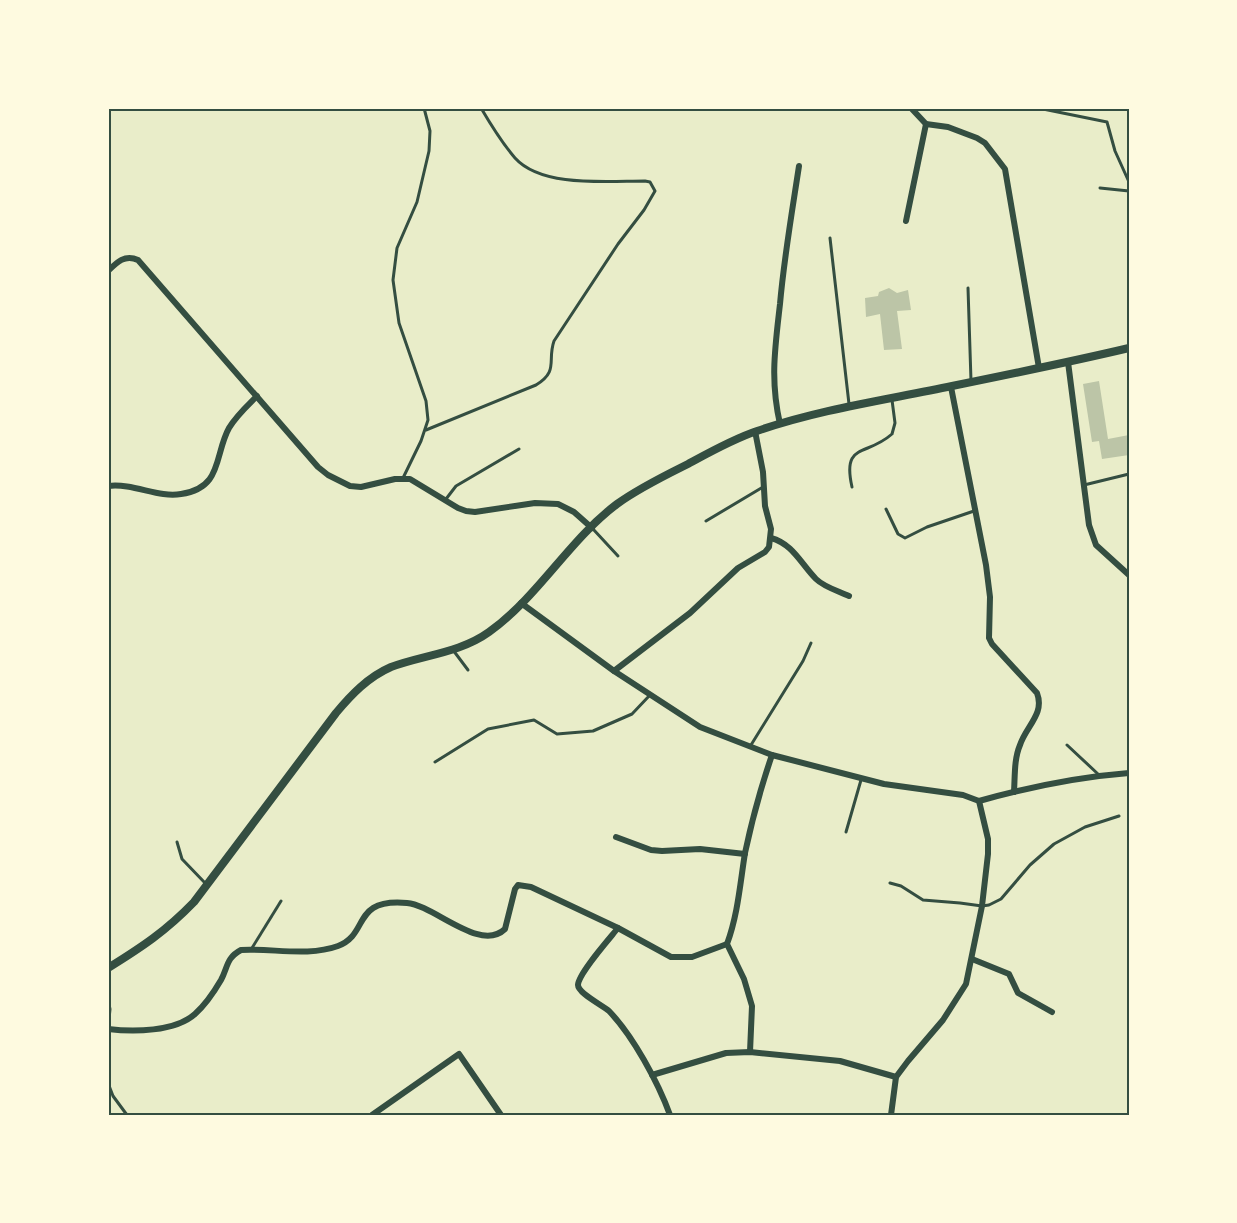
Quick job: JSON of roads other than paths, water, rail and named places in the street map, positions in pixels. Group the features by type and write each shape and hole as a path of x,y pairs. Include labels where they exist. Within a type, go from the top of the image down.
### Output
{"street":[{"path":"911,108 926,124 948,127 986,143 1005,168 1039,368"},
{"path":"906,220 926,124"},
{"path":"780,424 775,400 774,360 782,279 799,166"},
{"path":"108,271 121,259 128,257 138,260 328,475 350,486 361,487 403,478 418,483 458,508 475,512 535,503 558,504 574,512 592,528"},
{"path":"108,968 150,942 172,925 207,885 352,695 369,680 390,668 453,650 487,633 521,603 615,506 640,489 756,431 780,424 849,406 951,387 1129,348"},
{"path":"1068,362 1089,525 1096,545 1129,575"},
{"path":"951,387 976,510 990,597 989,638 1037,693 1040,706 1019,745 1014,792"},
{"path":"108,486 138,487 167,495 181,495 202,486 216,471 221,448 230,426 256,396"},
{"path":"614,671 690,613 738,568 765,552 769,547 771,538 756,431"},
{"path":"771,538 788,546 822,584 849,596"},
{"path":"521,603 614,671 700,727 772,754 899,787 963,795 979,801 1036,786 1100,775 1129,773"},
{"path":"750,1052 752,1013 750,995 736,959 727,944 737,912 745,854 772,754"},
{"path":"891,1115 896,1077 958,1000 966,984 982,906 988,840 979,801"},
{"path":"616,837 651,850 700,849 745,854"},
{"path":"108,1029 131,1032 182,1022 194,1015 206,1002 224,975 233,954 251,949 314,950 339,945 351,937 372,907 394,903 417,905 465,931 497,934 505,929 518,885 531,887 618,928 672,957 692,957 727,944"},
{"path":"618,928 595,956 578,982 578,987 616,1020 652,1075 670,1115"},
{"path":"972,959 1009,974 1018,993 1052,1012"},
{"path":"652,1075 726,1053 750,1052 840,1061 896,1077"},
{"path":"372,1115 459,1054 501,1115"},
{"path":"384,1107 390,1115"}],"lane":[{"path":"403,478 426,430 428,410 399,323 393,280 397,248 417,202 429,151 430,131 424,108"},
{"path":"426,430 545,380 552,367 554,341 655,191 650,182 645,181 577,180 543,176 516,159 481,108"},
{"path":"1038,108 1107,122 1115,151 1129,182"},
{"path":"1100,188 1129,192"},
{"path":"830,238 849,406"},
{"path":"969,288 971,382"},
{"path":"852,487 848,465 854,455 892,434 895,423 892,397"},
{"path":"446,501 456,486 519,449"},
{"path":"1084,485 1129,474"},
{"path":"706,521 763,487"},
{"path":"886,509 898,534 905,538 927,526 976,510"},
{"path":"592,528 618,556"},
{"path":"751,745 800,666 811,643"},
{"path":"453,650 468,670"},
{"path":"435,762 488,729 534,720 557,734 593,731 632,714 650,695"},
{"path":"1067,745 1100,775"},
{"path":"846,832 861,778"},
{"path":"890,883 902,886 923,900 989,906 1002,900 1030,865 1054,844 1085,827 1119,816"},
{"path":"177,842 186,866 207,885"},
{"path":"251,949 281,901"},
{"path":"108,1000 110,1009 108,1029"},
{"path":"108,1083 113,1096 127,1115"},
{"path":"108,1098 113,1096"}]}
